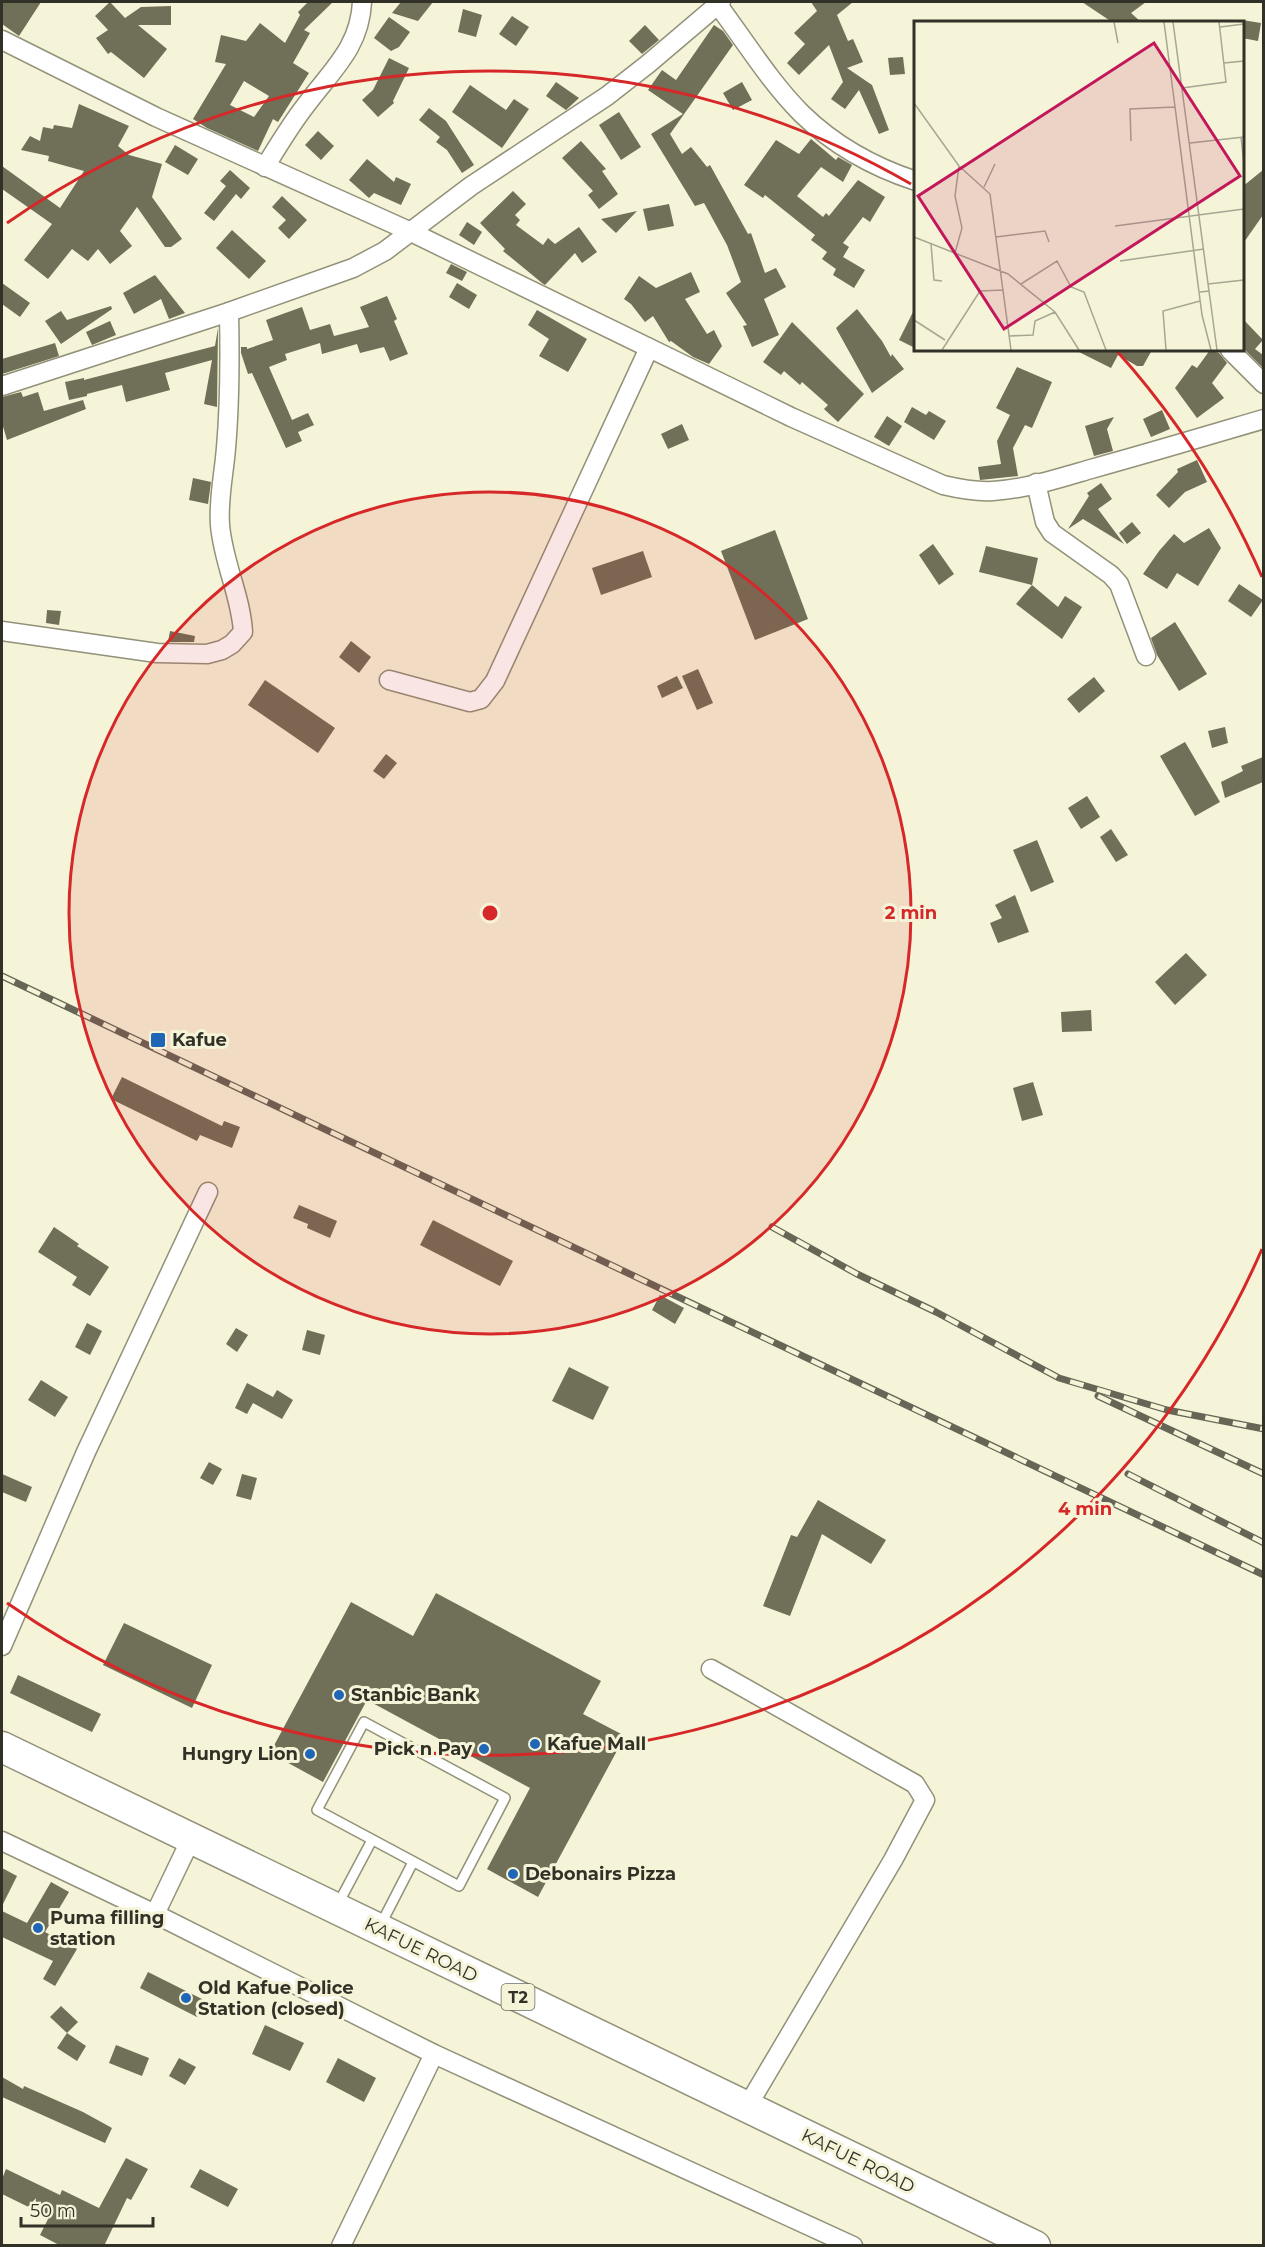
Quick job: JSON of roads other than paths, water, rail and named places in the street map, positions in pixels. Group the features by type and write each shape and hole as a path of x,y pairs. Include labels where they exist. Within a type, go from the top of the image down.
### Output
{"highway":[{"name":"KAFUE ROAD","path":"2,1747 1035,2246"}],"street":[{"path":"265,167 304,107 352,44 360,25 362,2"},
{"path":"2,386 229,312 353,268 385,251 471,186 607,96 720,3 778,87 802,114 862,160 914,181"},
{"path":"2,40 156,117 409,231 791,417 943,485 968,491 994,491 1036,483 1175,446 1263,419"},
{"path":"2,631 157,652 207,654 222,650 232,644 243,632 242,614 224,550 220,524 220,487 226,451 231,379 229,312"},
{"path":"389,680 470,702 481,699 495,681 649,348"},
{"path":"1231,351 1263,384"},
{"path":"1036,483 1045,522 1052,533 1111,575 1119,584 1146,656"},
{"path":"2,1646 86,1452 208,1192"},
{"path":"711,1669 915,1784 925,1800 893,1860 747,2108"},
{"path":"155,1914 191,1839"},
{"path":"2,1841 155,1914 434,2054 843,2243"},
{"path":"341,2246 434,2054"}],"lane":[{"path":"364,1722 506,1798 459,1886 413,1862 317,1810 364,1722"},
{"path":"336,1909 372,1840"},
{"path":"378,1929 413,1862"}],"railway":[{"path":"2,976 1264,1575"},
{"path":"772,1227 857,1274 936,1312 1059,1378 1167,1410 1264,1429"},
{"path":"1098,1396 1264,1474"},
{"path":"1128,1474 1264,1543"}],"place":[{"name":"Kafue","path":"158,1040"},
{"name":"Stanbic Bank","path":"339,1695"},
{"name":"Kafue Mall","path":"535,1744"},
{"name":"Pick n Pay","path":"484,1749"},
{"name":"Hungry Lion","path":"310,1754"},
{"name":"Debonairs Pizza","path":"513,1874"},
{"name":"Puma filling station","path":"38,1928"},
{"name":"Old Kafue Police Station (closed)","path":"186,1998"}]}
